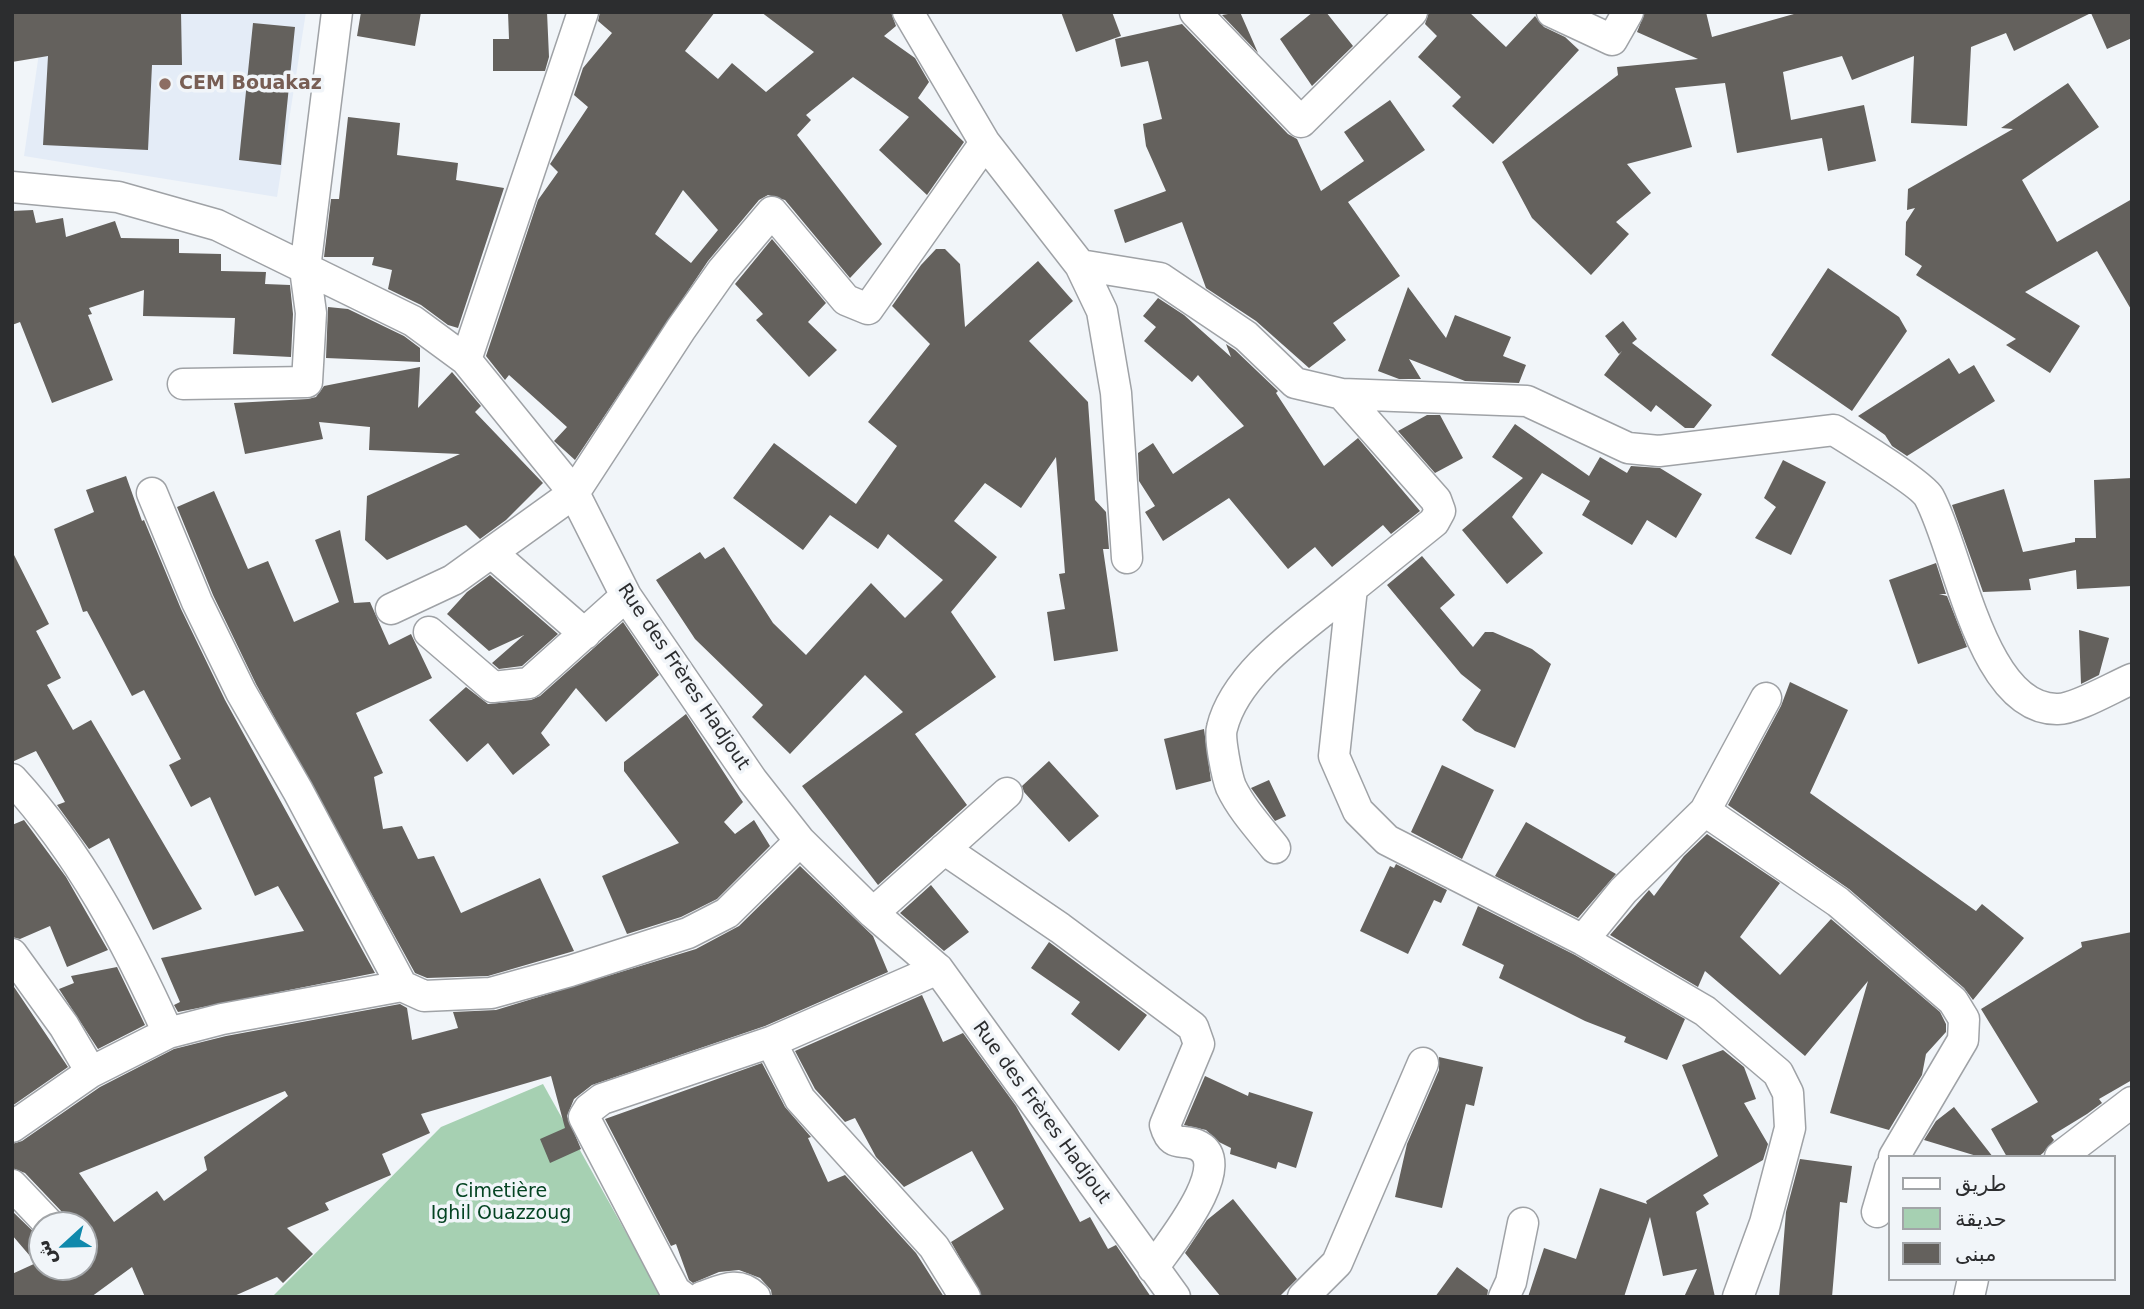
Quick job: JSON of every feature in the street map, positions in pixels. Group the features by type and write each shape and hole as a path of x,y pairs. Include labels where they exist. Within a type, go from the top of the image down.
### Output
{"street":[{"path":"183,383 307,382 311,313 305,270 337,12"},
{"path":"466,360 583,12"},
{"path":"908,12 985,143 1080,265 1102,311 1116,393 1127,558"},
{"path":"1195,12 1301,122 1412,12"},
{"path":"1552,12 1612,40 1628,12"},
{"path":"391,609 453,580 573,493 709,290 772,212 846,300 868,309 985,143"},
{"name":"Rue des Frères Hadjout","path":"12,187 118,197 173,210 217,225 414,321 466,360 573,493 626,596 752,780 800,841 873,913 938,969 1175,1297"},
{"path":"1080,265 1160,278 1245,336 1295,383 1342,394 1527,401 1628,448 1659,451 1834,430 1928,495 1981,635 2002,679 2018,696 2037,707 2060,709 2132,679"},
{"path":"1275,848 1247,813 1230,785 1221,731 1230,708 1253,672 1434,522 1440,511 1436,500 1342,394"},
{"path":"152,492 197,603 241,692 298,791 402,986"},
{"path":"492,553 585,634"},
{"path":"1352,588 1334,756 1358,811 1387,840 1583,940 1705,1011 1778,1073 1788,1093 1790,1128 1765,1223 1738,1297"},
{"path":"429,632 494,687 529,683 626,596"},
{"path":"1583,940 1622,891 1704,811 1766,698"},
{"path":"12,779 59,834 99,898 138,965 168,1033"},
{"path":"873,913 1007,793"},
{"path":"1704,811 1838,902 1953,1001 1964,1019 1963,1040 1895,1155"},
{"path":"12,1127 91,1072 168,1033 222,1019 402,986 424,996 491,993 688,933 727,913 800,841"},
{"path":"944,849 1060,928 1193,1027 1198,1035 1199,1044 1165,1125 1168,1136 1175,1141 1198,1146 1208,1155 1210,1169 1194,1209 1153,1268"},
{"path":"12,954 64,1026 91,1072"},
{"path":"683,1297 675,1291 584,1117 589,1109 603,1099 771,1042 938,969"},
{"path":"771,1042 800,1099 934,1247 965,1297"},
{"path":"1303,1297 1337,1263 1423,1063"},
{"path":"2063,1155 2132,1102"},
{"path":"1877,1212 1888,1175"},
{"path":"12,1185 37,1211"},
{"path":"1504,1297 1511,1282 1523,1223"},
{"path":"702,1297 734,1286 744,1288 755,1297"}],"shaded area":[{"name":"CEM Bouakaz","path":"45,12 306,12 277,197 24,156"}],"green space":[{"name":"Cimetière Ighil Ouazzoug","path":"543,1084 662,1297 272,1297 441,1127"}],"building":[{"path":"12,12 181,12 182,65 152,65 148,150 43,145 48,56 12,62"},
{"path":"361,12 421,12 415,46 357,36"},
{"path":"508,12 547,12 549,57 545,71 493,71 493,39 509,39"},
{"path":"600,12 715,12 685,51 718,79 732,63 766,92 814,52 761,12 891,12 896,26 884,36 915,58 929,82 918,98 964,142 927,195 879,150 909,117 853,77 806,115 811,120 797,135 882,244 850,278 785,200 768,195 759,200 708,261 575,460 554,441 567,427 509,375 505,380 486,356 538,200 558,172 550,164 588,107 574,95 583,68 612,33 598,21","holes":["683,190 718,230 691,263 655,234"]},
{"path":"1061,12 1112,12 1121,36 1076,52"},
{"path":"1240,12 1258,53 1222,15"},
{"path":"1313,12 1326,12 1353,46 1312,86 1280,39"},
{"path":"1429,12 1469,12 1506,47 1535,16 1544,27 1565,37 1579,50 1493,144 1452,106 1461,97 1418,57 1437,36 1425,24"},
{"path":"1645,12 1706,12 1712,37 1801,12 2132,12 2132,38 2107,49 2091,13 2014,51 2006,33 1971,47 1967,126 1911,123 1914,56 1852,80 1842,56 1783,72 1791,120 1864,105 1876,161 1828,171 1822,138 1737,153 1725,83 1675,88 1692,147 1627,164 1651,193 1616,222 1629,234 1591,275 1532,218 1502,162 1618,75 1617,67 1698,59 1637,32"},
{"path":"253,23 295,27 281,165 239,160"},
{"path":"1182,24 1288,134 1297,139 1321,191 1364,161 1344,132 1390,100 1425,150 1348,202 1400,276 1333,323 1346,340 1309,368 1256,321 1206,288 1182,222 1125,243 1114,210 1166,191 1146,146 1143,124 1162,119 1148,61 1121,67 1115,39"},
{"path":"2068,83 2099,127 2022,180 2057,242 2132,199 2132,311 2097,251 2025,292 2080,326 2050,373 2006,345 2016,339 1916,275 1922,266 1905,255 1906,222 1915,208 1907,210 1908,189 2013,129 2001,128"},
{"path":"348,117 400,123 397,155 458,163 456,180 504,188 458,328 448,325 421,305 388,289 392,270 372,265 374,257 324,257 331,199 339,199"},
{"path":"33,210 36,223 63,218 66,237 115,221 121,238 179,239 179,253 221,254 221,271 266,272 265,284 290,285 293,314 291,357 233,354 235,318 143,316 144,290 89,308 92,314 88,315 113,380 52,403 20,322 12,325 12,211"},
{"path":"772,239 826,303 808,322 837,350 809,377 756,320 763,314 735,284"},
{"path":"936,249 945,249 960,264 965,327 1038,261 1073,301 1029,341 1088,402 1095,500 1106,512 1109,549 1103,549 1118,651 1054,661 1047,612 1065,609 1059,574 1065,573 1056,457 1021,508 985,483 954,521 997,557 951,612 996,677 915,734 967,805 878,885 802,786 903,712 865,675 790,754 752,717 763,705 695,639 656,580 700,552 705,559 724,547 773,623 806,655 871,583 905,618 943,580 888,534 878,549 830,515 803,550 733,498 774,443 856,504 897,446 868,422 930,344 892,306"},
{"path":"1828,268 1899,317 1907,331 1852,411 1771,355"},
{"path":"1408,287 1446,338 1455,315 1511,337 1503,356 1526,365 1519,383 1465,381 1409,359 1421,379 1399,379 1378,371"},
{"path":"1158,298 1184,315 1231,357 1226,344 1235,350 1278,391 1276,393 1324,466 1358,438 1420,511 1391,534 1383,525 1332,567 1315,547 1288,569 1229,498 1163,541 1145,512 1155,506 1139,481 1138,453 1153,443 1173,474 1244,426 1198,375 1192,382 1144,341 1156,327 1143,316"},
{"path":"328,307 348,309 404,336 420,348 420,362 326,358"},
{"path":"1623,321 1637,339 1632,343 1712,405 1694,428 1685,428 1656,405 1651,412 1604,375 1622,351 1619,354 1605,336"},
{"path":"1949,358 1959,374 1974,365 1995,401 1907,456 1892,446 1885,435 1858,416"},
{"path":"420,367 418,408 452,372 481,406 475,412 543,483 506,520 480,539 466,525 387,560 365,540 367,496 460,454 369,450 370,427 319,422 323,439 245,454 234,403 308,399 316,397 324,386"},
{"path":"1427,415 1440,415 1463,458 1435,473 1398,431"},
{"path":"1515,424 1589,476 1600,457 1627,473 1631,466 1660,468 1702,494 1676,538 1647,520 1632,545 1582,515 1590,501 1542,473 1512,517 1543,553 1507,584 1462,530 1523,478 1492,457"},
{"path":"1783,460 1826,482 1791,555 1755,538 1776,507 1764,498"},
{"path":"126,476 142,521 144,520 181,609 225,700 375,973 178,1012 174,1005 180,1002 161,958 304,931 278,886 255,896 210,797 191,807 169,765 181,759 144,690 132,696 87,611 83,612 54,529 94,512 86,490"},
{"path":"2132,478 2132,586 2077,589 2076,570 2029,579 2031,590 1983,592 1952,505 2004,489 2023,552 2075,542 2075,538 2096,538 2094,480"},
{"path":"214,491 248,569 268,561 294,622 339,602 315,540 340,530 354,603 370,602 389,645 411,634 432,678 356,713 383,773 374,777 383,829 402,826 418,859 434,856 461,913 540,878 574,951 488,976 427,978 415,973 256,684 213,595 177,507"},
{"path":"12,551 49,624 36,631 61,678 47,685 73,730 91,720 202,909 153,930 109,838 89,849 57,805 65,802 36,751 12,762"},
{"path":"1422,556 1455,595 1440,608 1473,647 1485,632 1493,632 1532,649 1551,664 1515,748 1475,731 1462,720 1481,690 1461,674 1387,585"},
{"path":"1936,563 1946,594 1939,594 1947,596 1967,647 1918,664 1889,580"},
{"path":"490,575 558,634 522,666 499,669 492,663 524,635 489,651 447,614 467,592"},
{"path":"623,622 659,675 606,722 576,688 541,733 550,745 513,775 488,743 467,762 429,720 466,687 488,704 531,700 540,696"},
{"path":"2079,630 2109,638 2099,675 2081,684"},
{"path":"1790,682 1848,710 1810,793 1976,911 1982,904 2024,938 1973,1000 1964,988 1849,889 1728,805 1781,706"},
{"path":"686,714 743,802 724,822 735,834 754,820 770,846 717,899 681,917 627,934 602,876 679,843 624,771 624,762"},
{"path":"1204,729 1211,781 1176,790 1164,739"},
{"path":"1049,761 1099,816 1069,842 1024,792 1022,786"},
{"path":"1442,765 1494,790 1462,859 1411,832"},
{"path":"1269,780 1286,816 1275,821 1251,788"},
{"path":"24,820 66,877 108,950 67,967 50,926 20,939 12,937 12,825"},
{"path":"1526,822 1616,874 1578,918 1495,876"},
{"path":"1707,834 1780,883 1740,937 1780,975 1831,919 1940,1012 1946,1024 1946,1032 1926,1054 1922,1075 1889,1130 1830,1113 1868,981 1805,1056 1705,971 1698,987 1610,935 1649,890 1654,896 1684,856"},
{"path":"1396,864 1447,890 1441,903 1434,900 1408,954 1360,931 1390,866 1394,868"},
{"path":"800,866 873,936 888,972 765,1026 592,1085 574,1099 567,1116 581,1149 550,1163 540,1139 565,1128 551,1076 421,1114 430,1133 382,1154 391,1175 325,1203 329,1210 287,1228 313,1254 283,1283 277,1277 232,1297 145,1297 132,1267 91,1297 12,1297 12,1274 28,1267 28,1281 98,1281 98,1211 61,1211 25,1173 12,1168 12,1144 22,1141 100,1087 174,1049 226,1036 400,1004 407,1008 412,1040 458,1028 453,1012 496,1010 696,949 739,926","holes":["285,1091 288,1096 204,1157 207,1170 164,1201 157,1191 114,1222 79,1173"]},
{"path":"931,885 969,932 944,951 900,913"},
{"path":"1478,906 1575,955 1685,1019 1667,1060 1624,1042 1626,1037 1585,1021 1499,978 1504,965 1462,945"},
{"path":"2132,932 2132,1080 2099,1099 2102,1103 2051,1136 2054,1140 2040,1155 2006,1155 1991,1129 2038,1102 1981,1009 2082,947 2081,942"},
{"path":"1049,942 1147,1015 1119,1051 1071,1014 1080,1002 1031,968"},
{"path":"117,967 145,1025 98,1049 59,989 74,983 71,976"},
{"path":"12,984 68,1067 12,1106"},
{"path":"922,995 943,1042 963,1033 1016,1106 1080,1222 1090,1217 1108,1249 1116,1245 1151,1297 982,1297 951,1242 1004,1209 972,1151 904,1187 876,1157 855,1118 845,1122 815,1089 795,1051"},
{"path":"1723,1050 1744,1067 1756,1099 1744,1103 1768,1144 1763,1160 1703,1195 1709,1204 1696,1212 1715,1297 1684,1297 1697,1269 1663,1276 1650,1217 1624,1297 1528,1297 1544,1248 1576,1259 1600,1188 1647,1204 1646,1201 1718,1156 1682,1065"},
{"path":"1439,1057 1483,1067 1474,1106 1466,1104 1442,1208 1395,1197 1407,1144 1439,1070"},
{"path":"762,1063 785,1107 811,1137 808,1138 828,1182 845,1175 916,1253 944,1297 772,1297 771,1290 760,1278 739,1270 719,1272 693,1283 689,1280 676,1244 671,1246 605,1119"},
{"path":"1205,1076 1248,1096 1249,1092 1313,1112 1296,1168 1278,1162 1276,1169 1230,1154 1231,1148 1219,1142 1206,1130 1184,1125"},
{"path":"1954,1107 1991,1155 1973,1155 1924,1140 1936,1121"},
{"path":"1800,1159 1852,1166 1847,1203 1840,1202 1832,1297 1779,1297 1786,1212"},
{"path":"1233,1199 1297,1279 1279,1297 1221,1297 1185,1253 1207,1220"},
{"path":"12,1211 28,1226 28,1254 12,1235"},
{"path":"1457,1267 1488,1290 1487,1297 1435,1297"}],"place":[{"name":"CEM Bouakaz","path":"165,84"}]}
